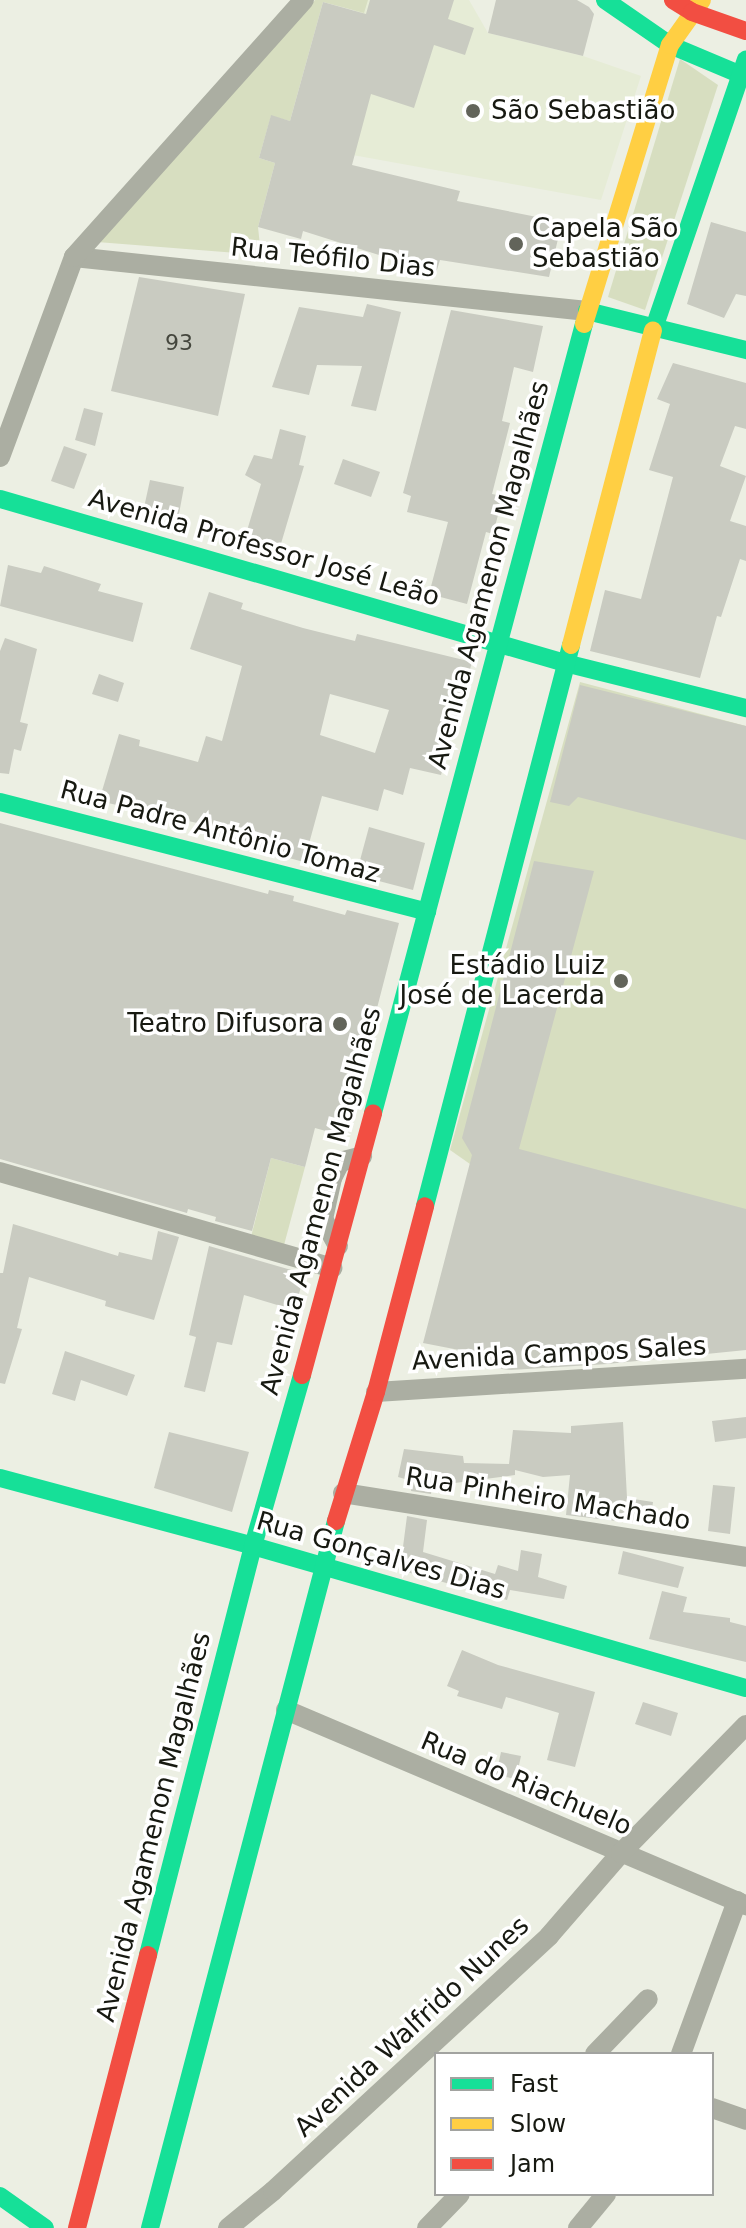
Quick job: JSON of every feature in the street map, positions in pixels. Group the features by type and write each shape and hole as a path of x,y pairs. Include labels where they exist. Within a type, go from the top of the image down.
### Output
{"main road":[{"path":"150,2228 343,1493 376,1392 655,325 743,70 670,45 605,0"},
{"path":"673,0 697,6 746,31"},
{"name":"Avenida Agamenon Magalhães","path":"362,1156 496,643 587,311 670,45 697,6"},
{"path":"587,311 655,325 746,350"},
{"name":"Avenida Professor José Leão","path":"0,499 565,663 746,708"},
{"name":"Rua Padre Antônio Tomaz","path":"0,802 427,912"},
{"name":"Avenida Agamenon Magalhães","path":"77,2228 253,1546 338,1246"},
{"name":"Rua Gonçalves Dias","path":"1,1482 253,1546 746,1688"},
{"path":"0,2196 45,2228"}],"street":[{"path":"0,457 74,257 304,0"},
{"name":"Rua Teófilo Dias","path":"74,257 587,311"},
{"path":"338,1246 323,1219 332,1178 340,1162 362,1156"},
{"path":"0,1172 332,1268"},
{"name":"Avenida Campos Sales","path":"376,1392 746,1369"},
{"name":"Rua Pinheiro Machado","path":"343,1493 746,1557"},
{"name":"Rua do Riachuelo","path":"286,1710 741,1903"},
{"name":"Avenida Walfrido Nunes","path":"228,2228 273,2191 539,1947 621,1853 746,1725"},
{"path":"682,2052 741,1903"},
{"path":"597,2052 648,1999"},
{"path":"714,2109 746,2120"},
{"path":"427,2228 458,2196"},
{"path":"578,2228 604,2196"}],"shaded area":[{"path":"315,0 368,0 364,13 323,2 290,121 271,116 259,158 275,163 258,227 261,255 97,242"},
{"name":"São Sebastião","path":"358,0 469,0 488,33 583,56 641,76 601,200 303,146"},
{"path":"680,59 718,85 645,310 608,297"},
{"name":"Estádio Luiz José de Lacerda","path":"580,682 746,726 746,1296 614,1265 450,1150"},
{"path":"271,1158 305,1167 284,1245 251,1237"}],"building":[{"path":"370,0 454,0 448,19 474,28 465,55 434,45 414,108 371,94 352,165 460,191 457,201 562,222 549,277 440,260 436,273 303,231 301,239 258,227 275,163 259,158 271,115 290,121 323,2 366,14"},
{"path":"496,0 577,0 589,7 594,14 583,56 488,33"},
{"path":"711,222 746,232 746,296 736,294 724,318 687,304"},
{"path":"139,277 245,294 218,416 111,391"},
{"path":"367,304 401,312 376,411 351,406 362,366 317,365 309,395 272,387 299,307 363,317"},
{"path":"451,310 543,326 533,372 514,367 502,421 510,423 492,494 503,496 493,534 486,532 467,604 429,594 448,522 407,512 411,496 403,493"},
{"path":"673,363 746,383 746,429 735,426 720,466 746,476 730,521 746,526 746,561 740,559 721,617 717,616 700,678 590,651 605,590 641,599 673,477 649,470 670,404 657,399"},
{"path":"84,408 103,413 95,446 75,440"},
{"path":"280,429 306,436 299,465 304,466 280,547 246,534 261,484 245,475 254,455 272,459"},
{"path":"64,446 87,454 74,489 51,481"},
{"path":"343,459 380,472 371,497 334,484"},
{"path":"150,480 184,487 178,519 143,512"},
{"path":"8,565 41,573 44,566 101,584 98,591 143,603 133,642 0,606"},
{"path":"209,592 243,603 241,609 303,628 355,641 357,634 472,662 441,775 410,768 403,795 384,789 378,811 322,796 304,862 203,835 206,825 99,801 119,734 140,740 139,746 198,762 206,736 222,741 242,666 190,649","holes":["330,694 389,710 375,753 320,735"]},
{"path":"5,638 37,649 20,722 28,724 21,751 14,749 9,774 0,773 0,651"},
{"path":"99,674 124,683 118,702 92,694"},
{"path":"580,685 746,726 746,840 578,797 569,806 550,802"},
{"path":"0,823 268,894 269,890 294,896 293,901 345,915 347,910 399,923 344,1136 315,1128 305,1167 271,1158 252,1231 215,1221 216,1217 188,1209 187,1213 0,1159"},
{"path":"369,827 425,843 413,890 356,875"},
{"path":"534,861 594,871 519,1149 746,1209 746,1350 511,1370 484,1367 490,1356 423,1343 472,1155 462,1138"},
{"path":"13,1224 118,1256 119,1252 152,1260 158,1231 179,1237 154,1320 105,1306 106,1301 29,1277 17,1328 22,1329 5,1384 0,1383 0,1273 3,1273"},
{"path":"209,1246 305,1274 294,1310 244,1295 232,1345 217,1342 205,1392 184,1387 196,1337 189,1335"},
{"path":"65,1351 135,1375 127,1396 81,1380 75,1401 52,1394"},
{"path":"746,1417 746,1438 715,1442 712,1421"},
{"path":"623,1422 627,1498 653,1502 650,1525 566,1515 570,1475 543,1477 515,1470 515,1475 432,1486 431,1494 411,1491 412,1481 398,1477 404,1449 463,1456 464,1463 509,1464 513,1430 571,1433 571,1426"},
{"path":"169,1432 249,1452 232,1512 154,1488"},
{"path":"713,1485 735,1487 730,1534 708,1531"},
{"path":"407,1516 427,1520 423,1552 495,1574 498,1565 518,1571 521,1550 542,1554 538,1577 567,1586 564,1599 510,1590 507,1600 400,1570"},
{"path":"623,1551 684,1567 678,1588 618,1574"},
{"path":"662,1591 687,1597 683,1612 730,1618 730,1622 746,1626 746,1662 649,1639"},
{"path":"462,1650 498,1665 595,1692 575,1767 547,1760 559,1713 506,1697 502,1709 457,1696 459,1691 447,1686"},
{"path":"643,1702 678,1713 671,1736 635,1724"},
{"path":"501,1752 521,1756 516,1779 496,1775"}],"traffic: fast":[{"path":"605,0 670,45 746,77"},
{"path":"653,331 746,59"},
{"path":"587,311 746,350"},
{"path":"373,1113 584,324"},
{"path":"0,499 565,663 746,708"},
{"path":"425,1206 571,645"},
{"path":"0,802 427,912"},
{"path":"148,1955 253,1546 302,1375"},
{"path":"0,1478 253,1546 746,1688"},
{"path":"150,2228 336,1521"},
{"path":"0,2196 45,2228"}],"traffic: slow":[{"path":"584,324 670,45 702,0"},
{"path":"571,645 653,331"}],"traffic: jam":[{"path":"673,0 692,12 746,31"},
{"path":"302,1375 373,1113"},
{"path":"336,1521 376,1392 425,1206"},
{"path":"77,2228 148,1955"}],"place":[{"name":"São Sebastião","path":"473,111"},
{"name":"Capela São Sebastião","path":"516,244"},
{"name":"Estádio Luiz José de Lacerda","path":"621,981"},
{"name":"Teatro Difusora","path":"340,1024"}]}
